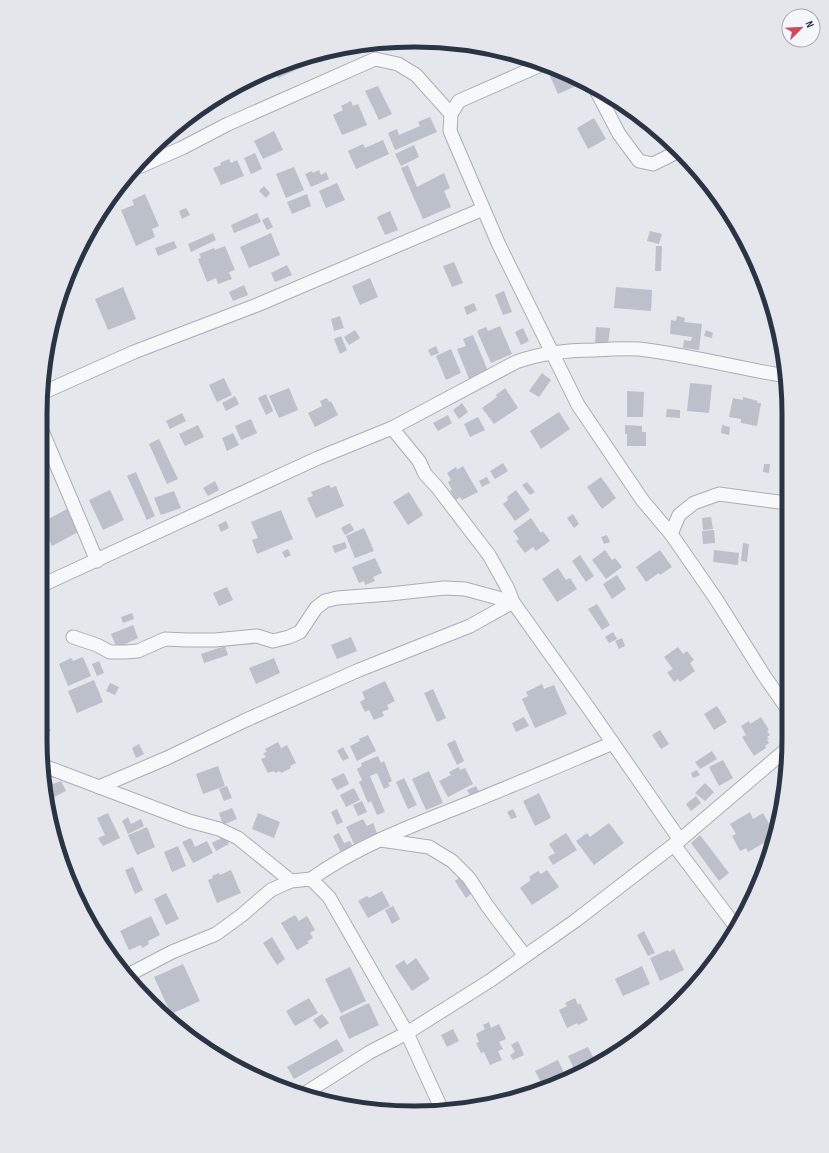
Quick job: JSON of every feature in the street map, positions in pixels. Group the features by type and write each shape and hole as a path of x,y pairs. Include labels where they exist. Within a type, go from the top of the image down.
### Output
{"street":[{"path":"146,164 182,148 228,124 375,59 398,64 416,75 451,114"},
{"path":"535,68 459,101 451,114 450,131 499,245 578,405 643,501 671,534 716,599 782,701"},
{"path":"600,97 619,134 639,161 653,164 673,154"},
{"path":"48,390 134,352 257,305 483,210"},
{"path":"47,583 318,458 392,428 526,358 575,350 638,349 719,362 780,375"},
{"path":"392,428 419,461 425,474 437,487 489,555 507,587 513,602 613,743 677,843 733,922"},
{"path":"47,443 96,561"},
{"path":"671,534 679,515 694,503 719,494 782,501"},
{"path":"74,637 97,645 110,652 138,651 165,639 215,640 257,636 273,641 289,637 300,632 316,608 325,601 337,598 444,588 465,589 513,602"},
{"path":"99,787 167,758 246,720 359,670 470,626 513,602"},
{"path":"132,973 172,952 216,934 242,915 271,890 291,881 311,879 329,866 381,840 613,743"},
{"path":"310,1090 370,1052 406,1033 490,980 575,922 677,843 781,754"},
{"path":"48,768 189,821 219,829 238,838 291,881"},
{"path":"381,840 429,847 452,861 469,878 488,907 525,956"},
{"path":"311,879 329,897 406,1033 440,1105"}],"building":[{"path":"304,64 305,66 278,78 276,74"},
{"path":"549,74 555,75 578,85 558,94"},
{"path":"378,86 392,114 379,120 365,91"},
{"path":"351,101 353,106 358,104 367,125 342,135 333,115 343,110 341,106"},
{"path":"430,117 437,132 395,150 388,133 397,129 399,135 420,126 418,122"},
{"path":"594,118 606,139 588,149 577,128"},
{"path":"274,131 283,150 263,159 254,141"},
{"path":"383,140 389,154 356,169 348,151 363,144 365,148"},
{"path":"414,145 419,157 401,166 395,154"},
{"path":"255,153 262,169 251,174 244,158"},
{"path":"229,159 231,163 237,160 244,176 221,185 213,168 221,165 220,163"},
{"path":"408,165 417,187 444,173 450,188 444,191 451,207 423,219 401,168"},
{"path":"294,167 304,190 286,198 276,174"},
{"path":"319,170 321,175 326,172 329,179 311,187 305,174 312,171 313,173"},
{"path":"337,183 345,200 326,208 319,191"},
{"path":"264,186 270,193 266,198 259,191"},
{"path":"145,194 159,226 152,229 155,237 136,246 121,210 134,205 132,200"},
{"path":"307,194 311,206 292,214 287,202"},
{"path":"186,208 190,215 182,219 179,211"},
{"path":"390,211 398,230 385,235 377,217"},
{"path":"257,213 261,222 234,233 231,225"},
{"path":"268,217 273,227 267,230 262,220"},
{"path":"650,231 662,234 659,244 647,241"},
{"path":"213,233 216,240 191,252 188,244"},
{"path":"271,233 280,255 249,268 240,247"},
{"path":"174,241 177,248 158,256 155,248"},
{"path":"225,246 235,270 229,272 232,279 218,284 216,278 207,282 198,259 201,258 199,254 214,248 215,250"},
{"path":"656,246 662,246 661,271 655,271"},
{"path":"454,262 463,283 452,287 443,266"},
{"path":"287,265 292,275 275,282 271,273"},
{"path":"370,278 378,297 360,305 352,286"},
{"path":"244,285 248,295 233,301 229,292"},
{"path":"123,287 136,319 108,330 95,299"},
{"path":"616,287 652,290 651,311 614,308"},
{"path":"504,291 512,312 503,315 495,295"},
{"path":"474,303 477,310 467,315 464,307"},
{"path":"340,316 344,328 334,331 331,319"},
{"path":"677,316 685,318 684,322 702,324 699,350 683,348 684,340 691,341 692,337 670,334 671,320 676,321"},
{"path":"500,326 512,354 491,363 477,331 486,327 488,331"},
{"path":"596,327 610,328 608,345 595,344"},
{"path":"523,328 529,341 521,345 515,332"},
{"path":"355,330 360,338 349,345 344,337"},
{"path":"706,330 713,333 712,338 704,336"},
{"path":"473,335 488,371 469,379 457,349 466,346 463,339"},
{"path":"341,336 347,350 340,354 334,339"},
{"path":"436,346 439,353 431,356 428,350"},
{"path":"451,349 461,373 446,380 436,356"},
{"path":"542,373 551,380 539,397 529,391"},
{"path":"224,378 232,395 217,402 209,385"},
{"path":"690,383 712,385 709,413 687,411"},
{"path":"289,388 298,410 279,418 269,396"},
{"path":"505,388 518,408 494,424 482,408 497,397 496,395"},
{"path":"627,391 644,392 643,417 627,417"},
{"path":"266,394 273,411 266,415 258,398"},
{"path":"235,396 239,404 226,411 222,403"},
{"path":"743,397 758,401 757,403 761,403 757,426 741,423 741,419 729,417 733,398 743,400"},
{"path":"327,398 329,402 331,401 338,415 315,427 308,413 322,406 320,401"},
{"path":"462,403 468,412 459,419 453,410"},
{"path":"667,409 680,410 680,418 666,417"},
{"path":"559,412 570,429 541,449 530,431"},
{"path":"182,413 186,421 170,429 166,421"},
{"path":"448,415 452,423 438,431 433,423"},
{"path":"478,417 485,430 470,437 464,424"},
{"path":"251,419 257,433 241,440 235,426"},
{"path":"198,425 204,437 185,446 179,434"},
{"path":"625,425 642,426 642,432 646,432 646,446 627,446"},
{"path":"722,425 730,427 729,435 721,433"},
{"path":"233,433 239,445 227,451 222,438"},
{"path":"159,439 178,479 167,484 149,444"},
{"path":"47,460 50,467 47,468"},
{"path":"503,463 508,471 495,479 490,471"},
{"path":"764,464 770,464 769,473 763,472"},
{"path":"463,466 478,492 462,500 460,497 456,500 450,491 452,490 448,482 451,480 447,473 456,467 457,470"},
{"path":"136,472 155,516 147,520 127,476"},
{"path":"487,477 490,483 482,487 479,481"},
{"path":"601,477 616,498 602,509 587,487"},
{"path":"215,481 219,490 208,496 203,488"},
{"path":"527,482 535,492 530,495 522,485"},
{"path":"329,485 331,488 336,486 344,506 316,518 307,498 313,496 311,492"},
{"path":"110,490 124,520 103,530 89,500"},
{"path":"516,490 530,510 515,521 503,504 508,500 507,497"},
{"path":"174,491 181,508 161,515 154,498"},
{"path":"409,492 423,515 408,525 393,502"},
{"path":"67,509 78,532 52,546 47,536 47,520"},
{"path":"281,510 293,539 257,554 252,540 258,538 251,522"},
{"path":"573,514 579,524 574,528 567,518"},
{"path":"711,517 713,529 703,530 702,518"},
{"path":"531,518 541,533 543,531 550,541 536,551 533,547 525,553 516,541 519,539 513,531"},
{"path":"226,521 229,528 221,532 218,525"},
{"path":"350,523 354,530 345,535 341,528"},
{"path":"364,528 374,551 355,558 346,536"},
{"path":"714,530 715,543 703,544 702,531"},
{"path":"607,535 610,542 604,544 601,537"},
{"path":"345,542 347,548 335,553 332,546"},
{"path":"743,543 749,544 747,562 741,561"},
{"path":"288,549 291,555 285,558 282,552"},
{"path":"605,550 612,560 615,558 622,567 606,579 592,560"},
{"path":"660,550 672,567 660,575 659,573 646,582 636,567"},
{"path":"714,550 739,553 738,565 713,562"},
{"path":"580,555 594,576 586,582 572,561"},
{"path":"375,558 382,573 373,577 375,581 365,585 364,581 359,583 352,567"},
{"path":"558,568 566,580 570,578 577,589 557,602 542,579"},
{"path":"617,575 626,589 612,599 603,584"},
{"path":"227,587 233,600 219,606 213,593"},
{"path":"597,604 610,625 602,630 588,609"},
{"path":"132,613 134,619 123,623 121,617"},
{"path":"133,625 138,638 117,648 111,634"},
{"path":"613,632 617,639 609,643 605,637"},
{"path":"351,637 357,651 337,659 331,645"},
{"path":"622,638 625,646 619,649 615,641"},
{"path":"225,646 228,655 204,663 201,654"},
{"path":"678,647 683,654 687,651 694,660 690,663 695,671 680,682 678,679 674,682 667,672 673,669 664,657"},
{"path":"83,657 91,676 68,686 59,664 71,658 73,661"},
{"path":"274,658 280,673 256,684 249,668"},
{"path":"99,661 104,673 97,676 92,664"},
{"path":"94,680 103,702 77,713 68,691"},
{"path":"385,681 395,701 387,705 389,709 382,712 384,716 374,720 369,710 365,712 360,702 365,699 362,692"},
{"path":"110,683 119,687 115,695 106,691"},
{"path":"542,684 544,689 554,685 567,714 535,728 522,699 528,696 526,692"},
{"path":"433,689 446,718 437,722 424,693"},
{"path":"717,706 727,722 714,730 704,714"},
{"path":"524,717 529,726 516,732 512,723"},
{"path":"761,717 769,730 767,731 770,735 767,737 769,739 767,740 769,743 765,746 766,748 754,756 742,737 746,735 741,726 749,721 750,724"},
{"path":"47,723 51,731 47,733"},
{"path":"660,730 669,744 661,749 652,735"},
{"path":"368,735 376,751 357,761 350,746 360,741 359,739"},
{"path":"455,740 464,761 457,765 447,744"},
{"path":"278,742 281,748 287,745 296,763 290,766 291,768 281,773 280,771 275,773 274,771 268,773 261,759 266,757 263,753 267,752 265,749"},
{"path":"139,744 144,754 136,758 132,748"},
{"path":"343,747 349,758 343,761 337,751"},
{"path":"712,751 717,759 700,769 695,762"},
{"path":"378,756 381,763 384,761 392,781 388,783 390,786 384,789 377,773 370,776 385,812 377,815 371,801 368,803 359,782 362,780 357,769 362,766 361,763"},
{"path":"723,760 733,778 719,786 709,767"},
{"path":"218,766 225,786 203,794 196,774"},
{"path":"459,767 460,770 465,768 473,784 448,797 439,781 451,775 449,772"},
{"path":"697,770 700,775 693,778 691,773"},
{"path":"429,771 443,803 426,810 412,779"},
{"path":"344,773 349,784 337,790 331,779"},
{"path":"49,778 53,784 61,781 66,791 52,798"},
{"path":"404,778 417,805 408,809 396,782"},
{"path":"705,783 714,792 705,801 695,793"},
{"path":"227,786 232,798 224,801 219,789"},
{"path":"476,786 480,794 472,798 467,790"},
{"path":"354,788 360,800 346,807 340,795"},
{"path":"539,793 551,818 535,826 523,801"},
{"path":"696,796 701,803 691,811 686,804"},
{"path":"362,801 367,812 358,816 353,805"},
{"path":"232,808 237,819 223,825 219,813"},
{"path":"337,809 343,822 337,825 331,812"},
{"path":"513,809 517,817 511,819 507,812"},
{"path":"750,812 753,819 763,813 771,827 767,841 748,852 746,848 740,851 732,836 736,834 730,824"},
{"path":"108,813 120,838 103,846 98,838 105,835 97,818"},
{"path":"258,813 280,822 274,838 252,829"},
{"path":"128,817 131,824 141,819 144,826 128,834 122,821"},
{"path":"363,819 367,826 373,823 377,833 354,844 346,827"},
{"path":"609,823 624,843 594,865 576,841 587,833 590,837"},
{"path":"147,827 155,847 137,855 128,835"},
{"path":"339,833 344,843 350,841 353,847 341,853 333,836"},
{"path":"566,833 577,850 553,865 548,857 555,853 549,844"},
{"path":"700,835 729,873 719,881 691,843"},
{"path":"225,836 229,844 216,851 212,843"},
{"path":"191,838 195,847 207,841 213,853 193,863 182,842"},
{"path":"178,846 186,866 172,872 164,852"},
{"path":"133,867 143,890 135,894 125,870"},
{"path":"231,870 241,893 217,903 208,880 213,878 212,876 219,873 220,875"},
{"path":"547,870 559,887 532,905 520,888 531,880 529,877 538,871 541,874"},
{"path":"460,877 471,894 466,898 455,881"},
{"path":"382,891 390,906 368,918 358,901 367,896 369,898"},
{"path":"166,893 179,919 166,925 154,899"},
{"path":"393,906 400,919 392,924 385,910"},
{"path":"295,915 299,921 307,916 315,930 310,933 313,938 307,941 309,943 297,950 281,923"},
{"path":"151,916 160,935 148,941 149,944 142,948 141,945 129,950 120,931"},
{"path":"644,931 655,953 648,956 637,935"},
{"path":"272,937 285,959 277,965 263,943"},
{"path":"674,949 684,970 660,981 650,958"},
{"path":"416,958 430,979 412,991 395,966 404,960 407,965"},
{"path":"183,964 200,1001 171,1014 154,977"},
{"path":"642,966 650,984 623,996 615,979"},
{"path":"350,967 366,1001 341,1013 325,979"},
{"path":"309,998 318,1013 295,1026 286,1011"},
{"path":"575,998 578,1005 580,1003 588,1020 567,1028 559,1010 567,1006 565,1003"},
{"path":"369,1003 379,1025 349,1039 339,1017"},
{"path":"322,1014 329,1023 320,1029 313,1020"},
{"path":"489,1022 491,1028 499,1024 506,1039 499,1042 503,1049 498,1051 502,1060 490,1065 484,1052 481,1053 476,1043 479,1042 476,1034 485,1029 483,1025"},
{"path":"453,1029 459,1041 447,1047 441,1035"},
{"path":"337,1039 344,1051 294,1079 287,1067"},
{"path":"518,1041 524,1055 513,1060 510,1055 515,1052 511,1045"},
{"path":"588,1047 594,1059 574,1069 568,1056"},
{"path":"558,1060 564,1074 541,1083 535,1071"}]}
